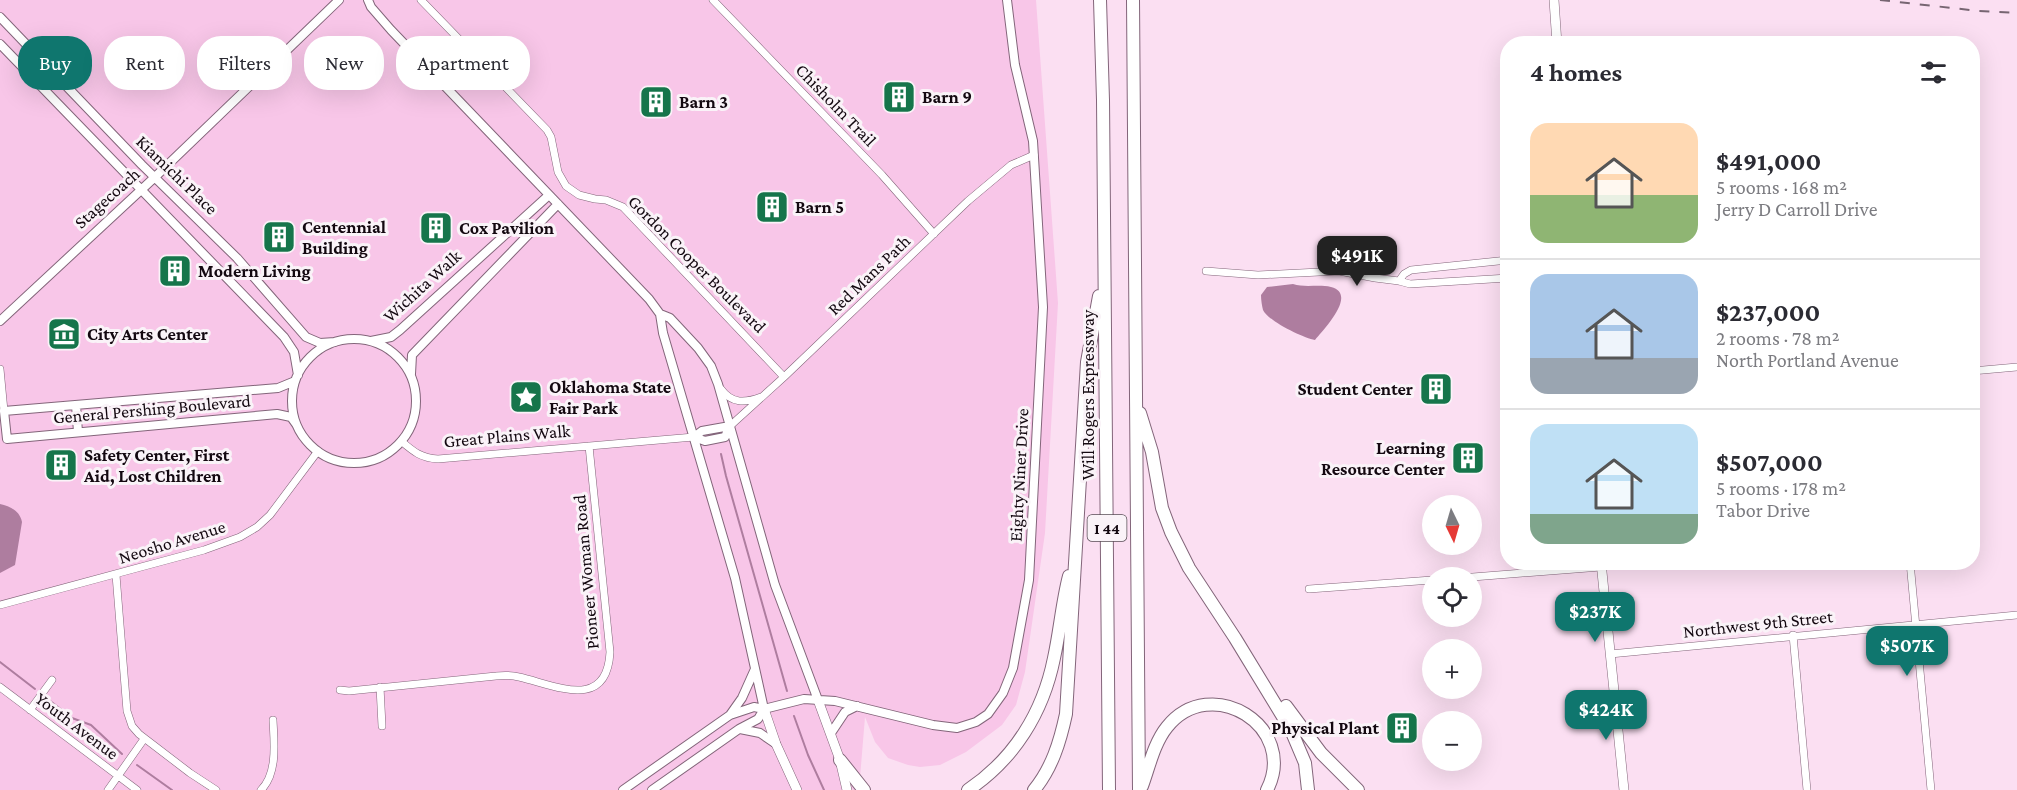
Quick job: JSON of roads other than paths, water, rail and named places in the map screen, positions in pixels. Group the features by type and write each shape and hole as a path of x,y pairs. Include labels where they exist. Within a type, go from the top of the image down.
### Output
{"highway":[{"name":"Will Rogers Expressway","path":"1100,0 1105,267 1109,790"},
{"name":"I 44","path":"1133,0 1140,790"},
{"path":"1034,790 1050,766 1066,714 1088,362 1105,267"},
{"path":"1136,397 1152,452 1162,508 1171,532 1189,568 1235,638 1300,747 1305,763 1308,790"},
{"path":"968,790 999,766 1013,750 1039,708 1054,661 1064,597 1076,552"},
{"path":"1235,638 1321,753 1358,790"},
{"path":"1140,790 1156,746 1168,725 1187,711 1212,704 1236,708 1253,718 1262,728 1269,743 1273,762 1267,790"},
{"path":"840,760 864,790"}],"main road":[{"path":"1554,0 1556,36"},
{"path":"1602,570 1624,790"},
{"path":"818,700 840,760 847,790"},
{"path":"764,709 776,744 797,790"}],"street":[{"name":"Stagecoach","path":"0,321 155,177 339,0"},
{"path":"368,0 371,7 391,30 649,299 660,314 663,333 735,579 764,709"},
{"name":"Gordon Cooper Boulevard","path":"421,0 547,130 551,137 558,172 566,186 579,195 595,200 606,200 623,207 784,377"},
{"name":"Chisholm Trail","path":"713,0 871,163 934,234"},
{"name":"Eighty Niner Drive","path":"623,790 730,715 754,707 764,709 804,699 818,700 857,706 942,727 963,727 976,722 993,709 1003,693 1013,668 1031,561 1043,291 1034,154 1026,106 1015,65 1008,0"},
{"name":"Kiamichi Place","path":"0,17 237,258 306,337 320,343 335,342"},
{"name":"Kiamichi Place","path":"0,44 284,337 294,352 297,378"},
{"name":"Red Mans Path","path":"730,426 968,201 1011,165 1034,154"},
{"name":"Wichita Walk","path":"364,340 391,337 400,330 549,195"},
{"name":"Wichita Walk","path":"412,380 410,369 412,355 558,204"},
{"path":"1399,280 1411,270 1500,261"},
{"path":"1455,265 1458,282"},
{"path":"1206,271 1258,275 1339,271 1399,280 1410,284 1500,279"},
{"path":"660,314 670,318 698,348 711,366 775,585 818,700"},
{"path":"364,340 392,352 403,363 412,380 416,397 415,411 410,427 401,441 387,453 364,462 343,462 329,458 318,451 303,436 296,424 292,400 297,378 314,354 335,342 364,340"},
{"path":"1980,370 2017,367"},
{"path":"0,369 4,411"},
{"name":"General Pershing Boulevard","path":"296,424 291,417 277,414 7,439 4,411 278,388 297,378"},
{"path":"718,384 726,395 740,402 766,394"},
{"path":"76,405 78,432"},
{"name":"Great Plains Walk","path":"401,441 417,455 438,459 694,437 702,431 730,426"},
{"name":"Pioneer Woman Road","path":"340,690 506,675 571,690 585,689 600,682 608,666 610,652 589,446"},
{"name":"Neosho Avenue","path":"0,605 220,546 249,532 270,515 318,451"},
{"path":"1482,576 1547,570"},
{"path":"1911,570 1931,790"},
{"path":"116,575 127,711 132,726 144,739 216,790"},
{"path":"1309,590 1422,581"},
{"name":"Northwest 9th Street","path":"1610,654 2017,615"},
{"path":"1793,635 1807,790"},
{"path":"730,715 742,698 755,668"},
{"path":"30,710 52,680"},
{"name":"Youth Avenue","path":"0,687 137,790"},
{"path":"380,687 382,726"},
{"path":"831,733 845,712 857,706"},
{"name":"Eighty Niner Drive","path":"652,790 739,729 758,719 764,709"},
{"path":"261,790 271,774 273,720"},
{"path":"739,729 760,733 776,744"},
{"path":"108,790 144,739"}],"waterway":[{"path":"721,454 787,691"},
{"path":"0,662 35,689"},
{"path":"49,700 72,718 91,725 122,754"},
{"path":"794,716 824,790"},
{"path":"137,765 172,790"}],"railway":[{"path":"1880,0 2017,13"}],"place":[{"name":"Barn 9","path":"899,97"},
{"name":"Barn 3","path":"656,102"},
{"name":"Barn 5","path":"772,207"},
{"name":"Cox Pavilion","path":"436,228"},
{"name":"Centennial Building","path":"279,237"},
{"name":"Modern Living","path":"175,271"},
{"name":"City Arts Center","path":"64,334"},
{"name":"Student Center","path":"1436,389"},
{"name":"Oklahoma State Fair Park","path":"526,397"},
{"name":"Learning Resource Center","path":"1468,458"},
{"name":"Safety Center, First Aid, Lost Children","path":"61,465"},
{"name":"Physical Plant","path":"1402,728"}]}
